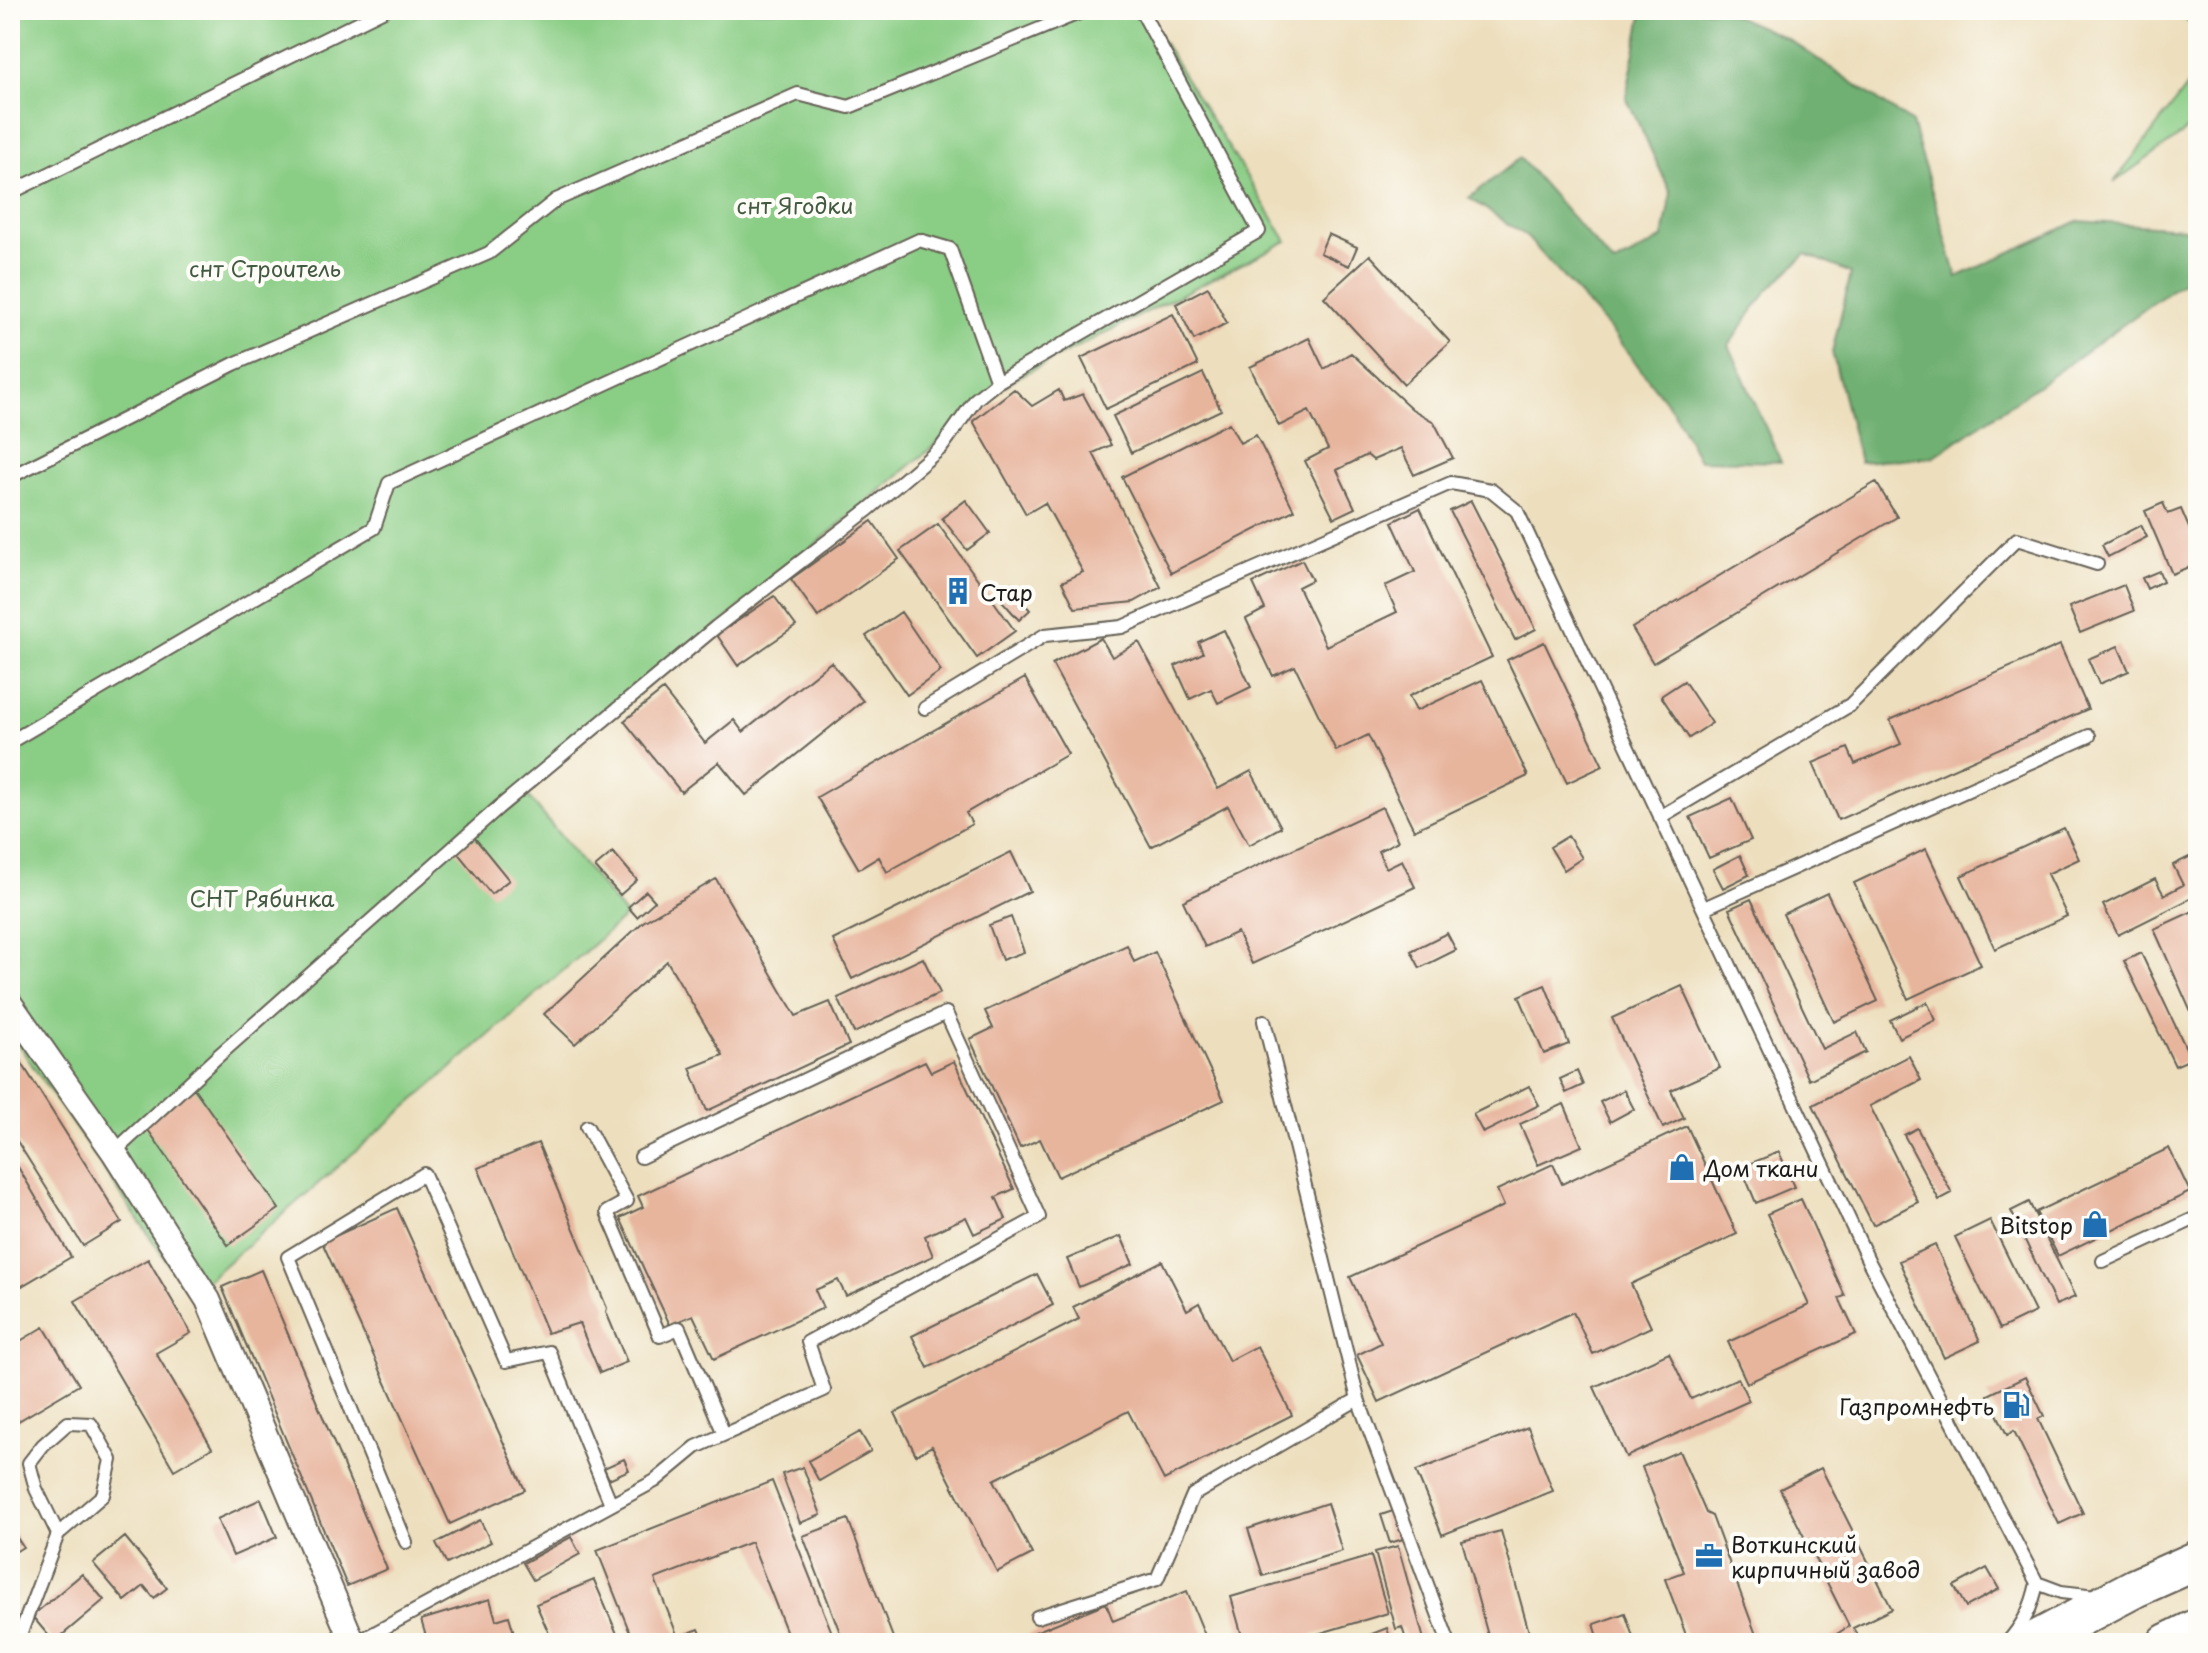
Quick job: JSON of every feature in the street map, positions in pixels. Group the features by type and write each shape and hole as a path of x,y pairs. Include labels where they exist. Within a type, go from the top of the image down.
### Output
{"main road":[{"path":"2031,1643 2135,1588 2198,1560"},
{"path":"2167,1643 2198,1628"}],"street":[{"path":"14,1016 114,1152 208,1300 355,1643"}],"lane":[{"path":"10,193 384,10"},
{"path":"10,477 234,364 489,253 556,200 798,94 849,107 1086,10"},
{"path":"114,1152 498,808 716,627 869,509 941,448 976,399 997,382 1259,231 1141,10"},
{"path":"10,742 374,528 389,483 919,240 950,249 997,382"},
{"path":"925,708 1045,635 1122,627 1451,483 1491,490 1517,511 1869,1262 2037,1583 2032,1605 2022,1626 2007,1643"},
{"path":"1660,817 1850,705 2017,539 2097,564"},
{"path":"1704,908 2089,736"},
{"path":"355,1643 655,1481 696,1447 824,1390 808,1342 1039,1217 946,1013 641,1157"},
{"path":"1264,1021 1358,1399 1449,1643"},
{"path":"587,1127 627,1201 607,1212 660,1336 679,1328 724,1434"},
{"path":"406,1542 288,1257 424,1174 506,1361 549,1352 611,1504"},
{"path":"2103,1261 2198,1217"},
{"path":"1037,1617 1157,1579 1193,1495 1358,1399"},
{"path":"19,1636 58,1534 103,1495 111,1460 91,1424 68,1423 43,1445 29,1463 36,1489 58,1534"},
{"path":"2037,1583 2061,1592 2086,1596 2111,1595 2135,1588"}],"green space":[{"path":"10,10 1143,10 1287,241 1014,379 522,789 626,916 190,1295 10,1033"},
{"path":"1643,10 1722,10 1788,39 1912,123 1957,277 2078,221 2198,229 2198,271 1933,457 1860,462 1832,352 1851,273 1806,254 1767,291 1729,345 1781,462 1699,460 1673,411 1607,326 1525,235 1469,198 1520,158 1614,265 1663,238 1671,193 1626,97"},
{"path":"2179,10 2198,10 2198,118 2181,135 2114,182 2191,81 2196,32"}],"building":[{"path":"1328,234 1357,247 1349,266 1320,253"},
{"path":"1370,255 1450,342 1404,384 1324,297"},
{"path":"1208,287 1227,323 1194,340 1176,304"},
{"path":"1173,314 1198,365 1106,409 1081,358"},
{"path":"1309,338 1324,369 1351,353 1412,409 1434,422 1453,458 1414,475 1401,448 1373,460 1367,455 1337,470 1355,508 1334,518 1305,461 1328,449 1309,411 1279,426 1250,367"},
{"path":"1203,373 1221,410 1131,453 1113,416"},
{"path":"1014,389 1032,406 1059,390 1064,401 1083,394 1111,445 1093,453 1161,587 1134,602 1075,608 1062,582 1083,572 1045,503 1026,514 973,421"},
{"path":"1229,423 1240,443 1256,435 1294,510 1171,573 1122,477"},
{"path":"1876,482 1897,517 1653,663 1632,628"},
{"path":"966,500 990,533 967,550 942,518"},
{"path":"1471,501 1536,629 1515,640 1450,511"},
{"path":"2163,503 2168,514 2181,509 2198,549 2198,563 2172,574 2145,511"},
{"path":"1420,508 1492,657 1409,696 1416,711 1482,680 1528,776 1414,830 1368,735 1336,751 1295,666 1273,676 1246,619 1265,609 1253,583 1302,560 1312,580 1298,587 1326,646 1397,612 1385,586 1415,572 1392,522"},
{"path":"872,521 899,559 818,617 791,579"},
{"name":"Стар","path":"938,524 1015,631 977,658 900,551"},
{"path":"2141,525 2147,537 2108,557 2102,545"},
{"path":"2159,571 2163,581 2147,589 2142,578"},
{"path":"1007,584 1030,610 1019,620 996,594"},
{"path":"2124,585 2134,611 2080,633 2069,607"},
{"path":"774,596 796,626 738,666 717,635"},
{"path":"901,612 941,671 907,695 866,636"},
{"path":"1224,630 1251,687 1218,703 1211,689 1190,699 1175,666 1203,653 1198,642"},
{"path":"1101,638 1112,657 1139,642 1218,789 1251,771 1281,827 1249,845 1228,806 1151,847 1052,664"},
{"path":"1544,642 1603,766 1567,783 1507,660"},
{"path":"2060,645 2088,709 1838,820 1813,763 1848,748 1855,764 1901,744 1890,720"},
{"path":"2118,646 2129,671 2099,684 2088,659"},
{"path":"831,662 863,701 746,795 719,762 681,792 624,721 663,690 705,743 734,720 743,732"},
{"path":"1025,678 1068,754 966,813 972,824 887,872 879,857 859,869 817,797"},
{"path":"1684,681 1712,723 1689,738 1661,696"},
{"path":"1732,798 1751,840 1709,858 1690,817"},
{"path":"1382,807 1398,841 1378,851 1386,868 1402,860 1415,887 1252,964 1237,932 1205,947 1183,901"},
{"path":"2064,828 2079,859 2047,874 2067,916 1995,949 1961,876"},
{"path":"1568,836 1582,858 1564,870 1550,847"},
{"path":"474,837 509,880 491,894 456,851"},
{"path":"1926,849 1981,965 1908,999 1854,883"},
{"path":"613,852 637,880 620,895 595,867"},
{"path":"1011,852 1030,891 852,979 833,940"},
{"path":"1740,855 1749,875 1723,888 1713,869"},
{"path":"2191,856 2198,869 2198,895 2118,935 2103,905 2155,879 2164,895 2183,885 2173,865"},
{"path":"716,879 796,1016 830,1002 849,1045 707,1111 690,1068 723,1055 667,961 575,1044 544,1014 643,922"},
{"path":"646,891 655,901 637,917 628,907"},
{"path":"1827,893 1878,1001 1834,1022 1783,914"},
{"path":"1751,899 1822,1049 1857,1032 1866,1052 1809,1080 1729,909"},
{"path":"2193,911 2198,922 2198,1028 2154,929"},
{"path":"1011,917 1024,952 1002,960 989,925"},
{"path":"1447,933 1456,950 1420,968 1411,951"},
{"path":"1127,945 1134,962 1155,952 1224,1100 1058,1177 1040,1139 1020,1148 970,1039 993,1028 985,1011"},
{"path":"2141,953 2191,1059 2175,1066 2124,961"},
{"path":"923,958 940,993 854,1033 838,998"},
{"path":"1545,985 1569,1044 1544,1054 1519,996"},
{"path":"1682,986 1720,1068 1671,1090 1684,1118 1663,1128 1612,1018"},
{"path":"1927,1002 1936,1020 1899,1038 1890,1020"},
{"path":"16,1054 122,1222 83,1246 10,1130 10,1058"},
{"path":"1909,1056 1921,1080 1870,1106 1918,1202 1873,1225 1813,1105"},
{"path":"925,1061 931,1072 954,1061 1014,1189 996,1197 1006,1219 974,1234 966,1217 925,1236 933,1256 846,1296 838,1280 815,1290 823,1308 714,1359 693,1315 670,1325 620,1218 643,1207 638,1196"},
{"path":"1577,1071 1583,1085 1566,1093 1560,1079"},
{"path":"1529,1086 1539,1105 1483,1133 1473,1114"},
{"path":"194,1088 279,1209 228,1245 144,1124"},
{"path":"1624,1090 1634,1109 1610,1122 1600,1102"},
{"path":"1564,1104 1582,1146 1538,1165 1520,1124"},
{"path":"1687,1126 1737,1234 1631,1284 1651,1327 1593,1354 1573,1312 1379,1402 1357,1355 1381,1343 1350,1277 1504,1206 1497,1190 1553,1164 1562,1184"},
{"path":"1917,1128 1952,1193 1939,1200 1904,1135"},
{"path":"538,1143 627,1362 600,1373 579,1323 547,1333 478,1168"},
{"path":"2169,1148 2190,1192 2058,1256 2036,1212"},
{"path":"1779,1152 1794,1187 1756,1203 1741,1167"},
{"path":"18,1167 71,1257 15,1290 10,1281 10,1171"},
{"path":"1801,1199 1845,1296 1839,1298 1856,1334 1747,1383 1728,1342 1809,1305 1767,1214"},
{"path":"2029,1202 2075,1297 2056,1305 2011,1211"},
{"path":"397,1208 525,1490 450,1524 322,1242"},
{"path":"1990,1220 2035,1312 2000,1329 1955,1237"},
{"path":"1121,1236 1133,1264 1079,1287 1067,1259"},
{"path":"1935,1245 1980,1341 1944,1358 1899,1261"},
{"path":"148,1259 191,1333 156,1353 212,1448 174,1470 75,1301"},
{"path":"1162,1261 1187,1310 1199,1303 1229,1361 1257,1346 1292,1415 1164,1480 1128,1411 994,1480 1032,1554 997,1572 932,1446 916,1455 895,1413 1079,1319 1073,1307"},
{"path":"261,1270 387,1569 347,1586 222,1287"},
{"path":"1037,1274 1053,1305 928,1368 912,1336"},
{"path":"44,1327 79,1385 10,1426 10,1347"},
{"path":"1669,1353 1691,1399 1738,1378 1749,1401 1626,1457 1594,1387"},
{"path":"2025,1377 2044,1416 2038,1419 2083,1513 2059,1524 2014,1431 2007,1435 1988,1395"},
{"path":"1528,1427 1553,1491 1442,1535 1416,1471"},
{"path":"860,1432 871,1451 819,1481 808,1461"},
{"path":"1679,1451 1706,1513 1712,1516 1759,1643 1666,1643 1686,1635 1665,1579 1684,1572 1642,1467"},
{"path":"624,1459 629,1470 609,1479 604,1468"},
{"path":"803,1467 821,1515 800,1523 782,1474"},
{"path":"1821,1468 1892,1609 1853,1628 1862,1643 1823,1643 1849,1626 1780,1489"},
{"path":"772,1481 836,1643 791,1643 751,1542 655,1579 678,1637 699,1629 705,1643 634,1643 597,1550"},
{"path":"261,1499 277,1537 233,1556 217,1519"},
{"path":"1327,1503 1342,1551 1263,1576 1248,1529"},
{"path":"1393,1511 1403,1539 1390,1543 1381,1515"},
{"path":"848,1519 895,1643 844,1643 803,1536"},
{"path":"480,1520 491,1542 447,1564 436,1543"},
{"path":"10,1527 23,1547 10,1555"},
{"path":"1501,1531 1532,1643 1490,1643 1462,1541"},
{"path":"125,1537 167,1588 154,1598 144,1586 125,1601 93,1563"},
{"path":"571,1537 580,1554 533,1580 523,1563"},
{"path":"1398,1546 1425,1643 1407,1643 1402,1627 1396,1629 1375,1552"},
{"path":"1371,1556 1388,1613 1287,1643 1244,1643 1231,1597"},
{"path":"1987,1568 1999,1589 1966,1607 1954,1586"},
{"path":"82,1574 104,1600 54,1642 32,1616"},
{"path":"594,1580 621,1643 553,1643 536,1604"},
{"path":"1187,1591 1208,1643 1008,1643 1106,1603 1113,1621"},
{"path":"490,1599 496,1620 509,1616 517,1643 428,1643 421,1620"},
{"path":"1625,1613 1635,1643 1600,1643 1594,1624"},
{"path":"1387,1628 1392,1643 1372,1643 1369,1635"},
{"path":"246,1632 255,1643 231,1643"}],"place":[{"name":"Стар","path":"958,591"},
{"name":"Дом ткани","path":"1682,1167"},
{"name":"Bitstop","path":"2095,1224"},
{"name":"Газпромнефть","path":"2016,1405"},
{"name":"Воткинский кирпичный завод","path":"1709,1556"}],"park label":[{"name":"снт Ягодки","path":"795,204"},
{"name":"снт Строитель","path":"265,267"},
{"name":"СНТ Рябинка","path":"262,897"}]}
